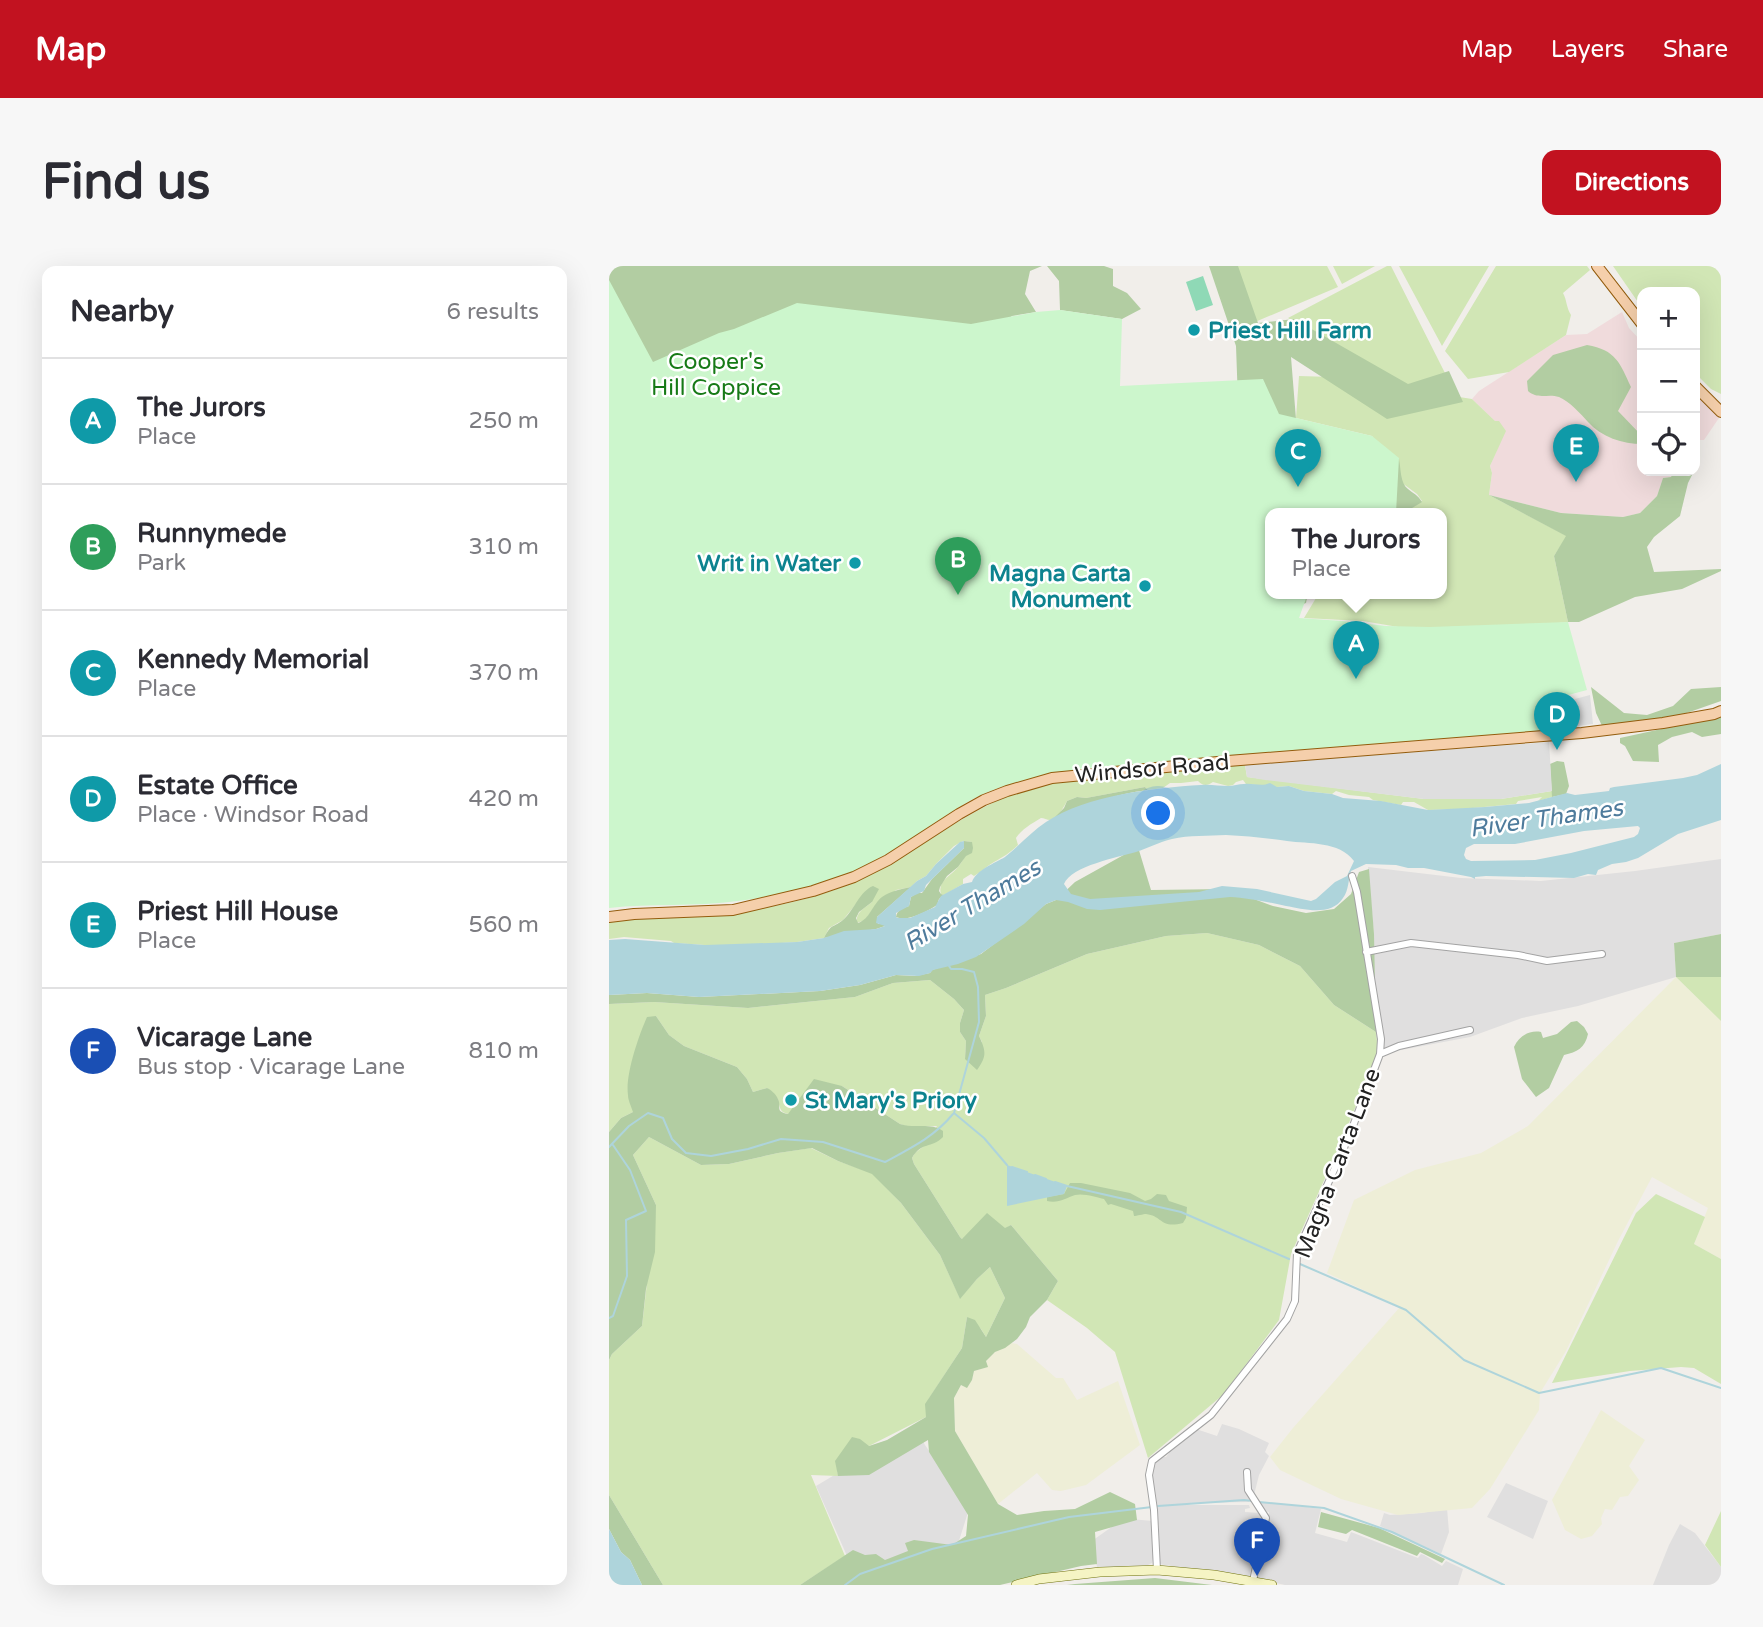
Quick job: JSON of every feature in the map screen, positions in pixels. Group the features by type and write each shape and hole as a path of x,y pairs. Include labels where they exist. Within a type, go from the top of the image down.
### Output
{"main road":[{"path":"1597,266 1637,318"},
{"path":"1700,391 1721,412"},
{"name":"Windsor Road","path":"609,917 733,910 813,891 855,877 888,860 984,800 1052,778 1583,733 1663,723 1721,711"},
{"path":"1016,1585 1039,1579 1100,1572 1157,1570 1214,1575 1272,1585"}],"street":[{"name":"Magna Carta Lane","path":"1157,1570 1154,1507 1149,1475 1152,1461 1211,1415 1287,1319 1295,1301 1297,1253 1350,1134 1380,1054 1381,1039 1357,892 1352,876"},
{"path":"1366,952 1411,943 1518,955 1547,961 1602,954"},
{"path":"1380,1054 1399,1046 1470,1030"},
{"path":"1247,1472 1248,1490 1266,1518 1253,1581"}],"shaded area":[{"path":"1622,312 1629,328 1637,337 1637,476 1671,477 1663,478 1657,496 1640,513 1623,517 1561,513 1489,495 1492,473 1490,466 1505,431 1472,399 1479,391 1566,335 1587,334"},
{"path":"1700,399 1719,418 1704,440 1700,440"},
{"path":"1590,695 1593,724 1563,728 1560,703"},
{"path":"1549,742 1552,791 1501,799 1424,799 1265,780 1247,777 1245,765"},
{"path":"1721,859 1721,934 1674,943 1676,977 1578,1006 1522,1018 1470,1037 1374,1054 1374,934 1368,867 1461,878 1541,881"},
{"path":"1222,1424 1269,1443 1265,1452 1269,1456 1259,1475 1253,1499 1249,1499 1249,1502 1188,1505 1249,1505 1250,1508 1245,1509 1245,1512 1260,1513 1249,1579 1158,1562 1159,1529 1151,1475 1153,1464 1159,1457 1166,1457 1168,1448 1196,1429 1217,1436"},
{"path":"915,1427 969,1509 958,1544 855,1574 816,1486"},
{"path":"1506,1483 1548,1501 1533,1539 1487,1517"},
{"path":"1253,1503 1321,1509 1315,1533 1347,1542 1351,1532 1418,1558 1421,1554 1424,1555 1442,1566 1446,1561 1463,1569 1458,1585 1285,1585 1254,1578 1269,1512 1257,1509"},
{"path":"1447,1508 1449,1532 1441,1554 1380,1526 1384,1513 1422,1513"},
{"path":"1130,1519 1153,1521 1155,1548 1152,1563 1098,1569 1089,1543 1113,1526"},
{"path":"1680,1524 1695,1533 1721,1567 1721,1585 1653,1585"}],"green space":[{"name":"Cooper's Hill Coppice","path":"609,266 1042,266 1030,271 1025,294 1036,312 1012,316 609,610"},
{"path":"1047,266 1104,266 1113,269 1113,286 1127,293 1141,309 1122,319 1060,310 1059,281"},
{"path":"1209,266 1238,266 1258,323 1294,319 1408,384 1449,371 1463,402 1387,419 1291,357 1302,494 1278,508 1265,508 1265,599 1307,599 1306,603 1246,623 1236,346"},
{"path":"1235,266 1327,266 1338,287 1255,322"},
{"path":"1333,266 1375,266 1342,284"},
{"path":"1391,266 1446,375 1397,387 1288,318"},
{"path":"1399,266 1489,266 1442,346"},
{"path":"1496,266 1587,266 1590,270 1563,293 1571,315 1566,335 1509,372 1468,379 1445,351"},
{"path":"1613,266 1721,266 1721,394 1700,378 1700,287 1637,287 1637,301"},
{"path":"1203,276 1213,305 1196,311 1186,282"},
{"path":"609,280 653,362 797,303 971,324 1060,310 1122,319 1120,386 1263,379 1279,414 1372,436 1399,458 1396,508 1265,508 1265,599 1306,599 1299,618 1386,626 1568,622 1587,690 1546,701 1548,733 1047,774 980,795 876,860 817,885 722,903 609,908"},
{"path":"1587,345 1605,350 1616,359 1631,387 1618,411 1637,431 1637,444 1606,436 1559,397 1536,395 1528,391 1527,381 1553,355"},
{"path":"1299,376 1332,377 1472,399 1495,421 1499,421 1506,431 1490,466 1492,473 1489,495 1567,536 1554,556 1568,622 1404,628 1363,621 1304,618 1315,599 1447,599 1447,508 1412,508 1422,501 1398,480 1372,436 1296,418"},
{"path":"1399,459 1403,483 1422,502 1412,508 1368,508 1392,460"},
{"path":"1692,476 1680,516 1654,537 1647,547 1654,572 1721,571 1682,589 1635,597 1579,622 1568,622 1554,556 1566,536 1489,495 1561,513 1623,517 1640,513 1657,496 1663,478"},
{"path":"1591,687 1624,713 1647,715 1673,706 1691,689 1721,687 1721,701 1681,715 1603,728 1596,713"},
{"path":"1721,716 1721,734 1702,737 1692,732 1672,737 1658,745 1659,762 1633,761 1625,746 1620,743 1620,738"},
{"path":"1564,762 1569,786 1566,794 1552,797 1550,764"},
{"path":"1245,765 1247,777 1424,799 1501,799 1552,791 1552,797 1538,801 1542,797 1518,801 1516,804 1428,810 1414,802 1403,802 1401,805 1336,791 1332,794 1304,791 1289,786 1246,784 1243,780 1228,786 1213,782 1205,785 1198,781 1170,783 1163,788 1148,790 1145,787 1086,798 1077,797 1067,801 1053,819 1041,818 1027,827 1016,838 1018,845 1012,850 974,876 971,874 963,879 963,884 944,895 940,889 943,882 960,864 972,842 963,841 954,846 926,876 911,887 896,890 873,909 865,920 857,923 859,913 872,902 864,894 843,920 829,928 824,938 751,945 705,945 624,937 609,939 609,921 736,912 798,901 828,892 882,868 995,802 1045,783"},
{"path":"1145,787 1148,790 1100,801 1054,818 1067,801 1077,797 1086,798"},
{"path":"964,841 972,842 972,853 947,876 939,891 944,895 937,905 911,917 896,917 899,911 909,906 911,897 922,893 932,879 964,848"},
{"path":"1138,847 1151,890 1227,889 1273,906 1306,913 1334,909 1351,894 1359,872 1369,869 1374,934 1376,1032 1334,1005 1300,966 1259,945 1207,933 1166,936 1087,954 985,995 986,1016 979,1036 984,1053 983,1061 977,1070 965,1059 966,1041 960,1032 964,1010 930,980 893,983 855,997 748,1008 654,1002 609,1004 609,995 647,993 699,997 820,991 860,985 896,975 915,976 930,973 932,970 981,954 1046,904 1056,900 1075,882"},
{"path":"873,886 879,889 872,902 859,912 856,918 858,923 882,897 911,887 877,917 878,924 885,926 824,938 831,928 848,915 864,892"},
{"path":"1207,933 1259,945 1300,966 1334,1005 1376,1032 1378,1052 1291,1254 1279,1320 1224,1394 1148,1458 1115,1352 1047,1300 1058,1281 1011,1225 1005,1229 962,1239 960,1237 912,1158 937,1126 909,1127 900,1124 842,1086 788,1114 785,1113 780,1109 778,1099 767,1088 753,1092 737,1067 684,1046 669,1035 656,1016 633,1112 621,1118 609,1132 609,1004 654,1002 748,1008 855,997 893,983 930,980 964,1010 960,1032 966,1041 965,1059 982,1042 979,1036 986,1016 985,995 1087,954 1166,936"},
{"path":"1721,934 1721,977 1676,977 1674,943"},
{"path":"1676,977 1721,1021 1721,1259 1694,1244 1708,1208 1652,1177 1618,1241 1566,1351 1540,1393 1539,1410 1490,1489 1472,1508 1398,1515 1341,1499 1280,1470 1270,1457 1400,1307 1327,1273 1354,1200 1415,1170 1481,1153 1528,1126"},
{"path":"1676,977 1721,977 1721,1021"},
{"path":"656,1016 669,1035 684,1046 737,1067 753,1092 767,1088 772,1091 784,1113 788,1114 814,1079 842,1086 900,1124 933,1127 943,1131 943,1137 919,1149 912,1158 960,1237 962,1239 987,1213 1005,1228 1011,1225 1058,1281 1017,1339 995,1352 986,1361 988,1367 974,1371 967,1388 961,1385 954,1398 955,1431 998,1504 1017,1515 1075,1509 1110,1492 1135,1504 1137,1520 1095,1532 1097,1564 1000,1585 800,1585 853,1550 865,1555 876,1554 885,1560 908,1551 905,1543 914,1540 952,1545 966,1536 968,1515 929,1452 928,1440 869,1475 838,1476 835,1461 852,1437 869,1446 887,1440 926,1417 925,1404 962,1348 967,1317 975,1320 986,1337 1005,1298 990,1267 960,1299 940,1255 901,1203 872,1174 812,1148 729,1164 701,1165 649,1137 633,1155 656,1205 655,1252 646,1289 642,1326 609,1360 609,1132 621,1118 633,1112 628,1095 631,1066 647,1017"},
{"path":"1577,1021 1588,1034 1585,1043 1577,1051 1564,1055 1549,1088 1536,1097 1522,1079 1514,1047 1516,1043 1529,1033 1541,1032 1543,1038 1557,1034 1571,1022"},
{"path":"649,1137 701,1165 729,1164 811,1148 872,1173 901,1203 940,1255 960,1298 990,1267 1005,1298 986,1337 967,1317 962,1348 928,1400 926,1417 836,1460 838,1476 811,1475 845,1556 800,1585 663,1585 609,1495 609,1360 642,1326 656,1205 633,1155"},
{"path":"1070,1183 1130,1193 1145,1201 1157,1194 1166,1195 1169,1201 1187,1207 1186,1218 1183,1223 1170,1224 1152,1215 1134,1216 1133,1211 1108,1205 1104,1199 1086,1195 1047,1201 1047,1197 1064,1194"},
{"path":"1656,1194 1705,1217 1694,1244 1721,1259 1721,1384 1694,1368 1681,1367 1630,1371 1552,1383 1636,1213"},
{"path":"1011,1343 1017,1344 1056,1378 1063,1378 1077,1400 1118,1381 1140,1445 1086,1485 1061,1491 1052,1490 1037,1473 998,1504 955,1431 954,1398 961,1385 966,1387 972,1380 974,1371 987,1367 986,1361 995,1352"},
{"path":"1601,1410 1645,1440 1629,1466 1639,1480 1628,1496 1620,1497 1612,1510 1605,1509 1601,1518 1602,1524 1592,1536 1581,1539 1565,1530 1552,1500"},
{"path":"609,1495 663,1585 642,1585 630,1560 621,1552 609,1529"},
{"path":"1721,1511 1721,1567 1705,1545"},
{"path":"1321,1512 1379,1528 1445,1559 1442,1563 1420,1552 1417,1556 1352,1530 1346,1534 1318,1527"},
{"path":"1155,1578 1212,1585 1067,1585 1075,1584"}],"water":[{"name":"River Thames","path":"1721,764 1721,820 1678,834 1638,858 1598,870 1596,875 1574,878 1486,876 1475,879 1424,868 1366,864 1351,871 1343,898 1338,904 1324,910 1300,909 1230,897 1100,910 1056,900 1046,904 1024,924 976,957 919,976 896,975 860,985 820,991 699,997 647,993 609,995 609,940 705,945 797,942 824,938 844,931 876,929 885,926 876,923 877,917 926,876 960,842 964,841 964,848 926,885 924,891 911,897 909,906 896,913 896,917 910,918 935,907 941,896 972,882 982,870 1005,857 1046,822 1062,813 1121,794 1182,786 1270,783 1277,787 1289,786 1343,798 1381,801 1428,810 1529,803 1567,793 1575,795 1609,791 1614,787 1697,775","holes":["1638,826 1638,834 1634,837 1535,860 1471,861 1464,855 1466,848 1474,844 1515,844 1584,831","1226,835 1323,845 1340,850 1354,861 1347,876 1311,901 1257,889 1222,886 1199,892 1090,899 1071,894 1064,884 1068,878 1085,867 1167,840"]},
{"path":"1007,1165 1067,1186 1064,1194 1007,1206"},
{"path":"609,1529 621,1552 630,1560 642,1585 609,1585"}],"waterway":[{"path":"949,966 951,969 974,972 978,987 979,1022 954,1113 984,1138 1007,1165"},
{"path":"609,1147 629,1126 648,1113 663,1118 672,1139 686,1153 711,1156 781,1139 823,1142 885,1162 930,1136 953,1114"},
{"path":"609,1318 613,1316 627,1276 626,1220 646,1211 630,1170 613,1145"},
{"path":"1012,1167 1027,1172"},
{"path":"1035,1175 1046,1179"},
{"path":"1055,1182 1181,1212 1289,1259"},
{"path":"1300,1264 1406,1310 1464,1360 1539,1393 1661,1368 1721,1388"},
{"path":"1158,1506 1253,1501"},
{"path":"1259,1502 1324,1508 1392,1532 1504,1585"},
{"path":"845,1585 860,1574 932,1549 1069,1517 1152,1507"}],"place":[{"name":"Priest Hill Farm","path":"1194,330"},
{"name":"Priest Hill House","path":"1576,482"},
{"name":"Kennedy Memorial","path":"1298,487"},
{"name":"Writ in Water","path":"855,563"},
{"name":"Magna Carta Monument","path":"1145,586"},
{"name":"Runnymede","path":"958,595"},
{"name":"The Jurors","path":"1356,679"},
{"name":"Estate Office","path":"1557,750"},
{"name":"St Mary's Priory","path":"791,1100"},
{"name":"Vicarage Lane","path":"1257,1576"}]}
